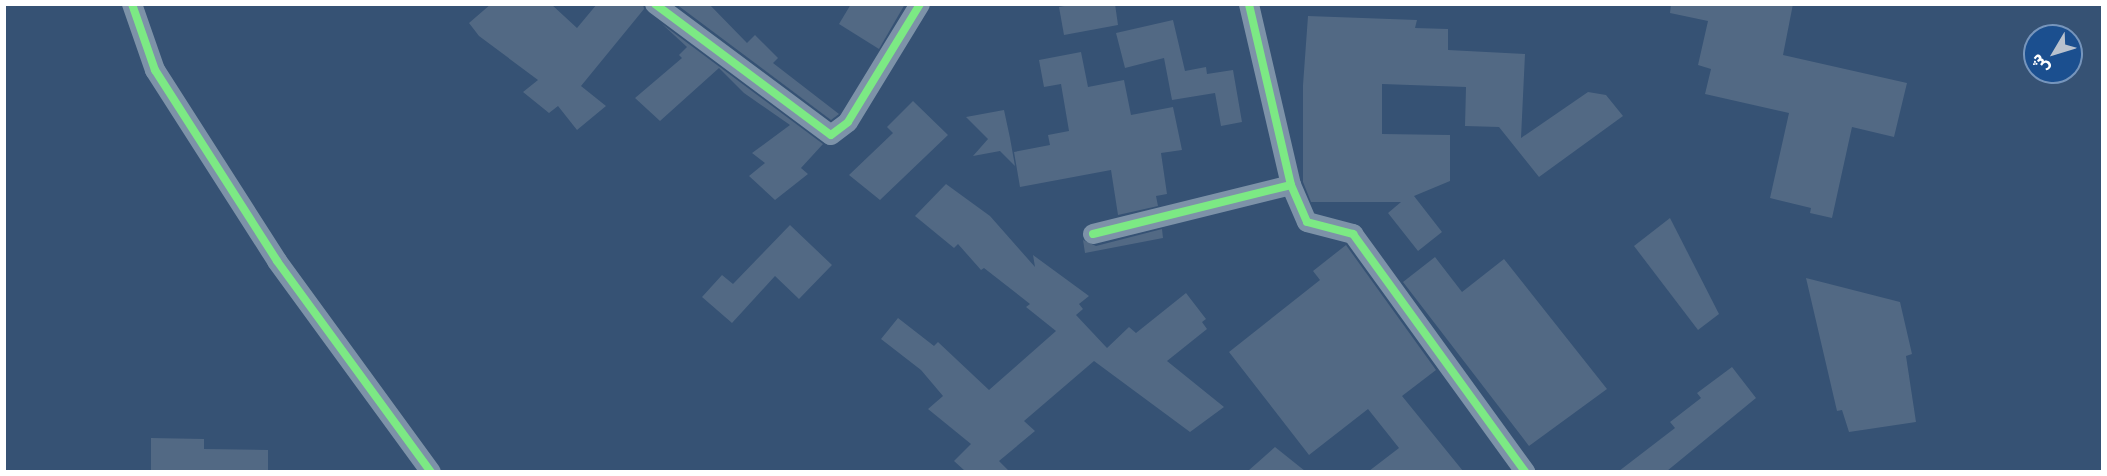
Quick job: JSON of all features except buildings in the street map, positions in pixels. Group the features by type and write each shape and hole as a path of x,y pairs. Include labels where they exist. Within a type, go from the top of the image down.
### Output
{"street":[{"path":"132,4 155,70 270,251 431,471"},
{"path":"655,4 831,135 848,122 920,4"},
{"path":"1249,4 1291,185 1307,222 1353,234 1525,471"},
{"path":"1093,234 1291,185"}],"cycle path":[{"path":"132,4 155,70 277,261 431,472"},
{"path":"655,4 831,135 848,122 920,4"},
{"path":"1093,234 1291,185 1249,4"},
{"path":"1291,185 1307,222 1353,234 1525,472"}]}
